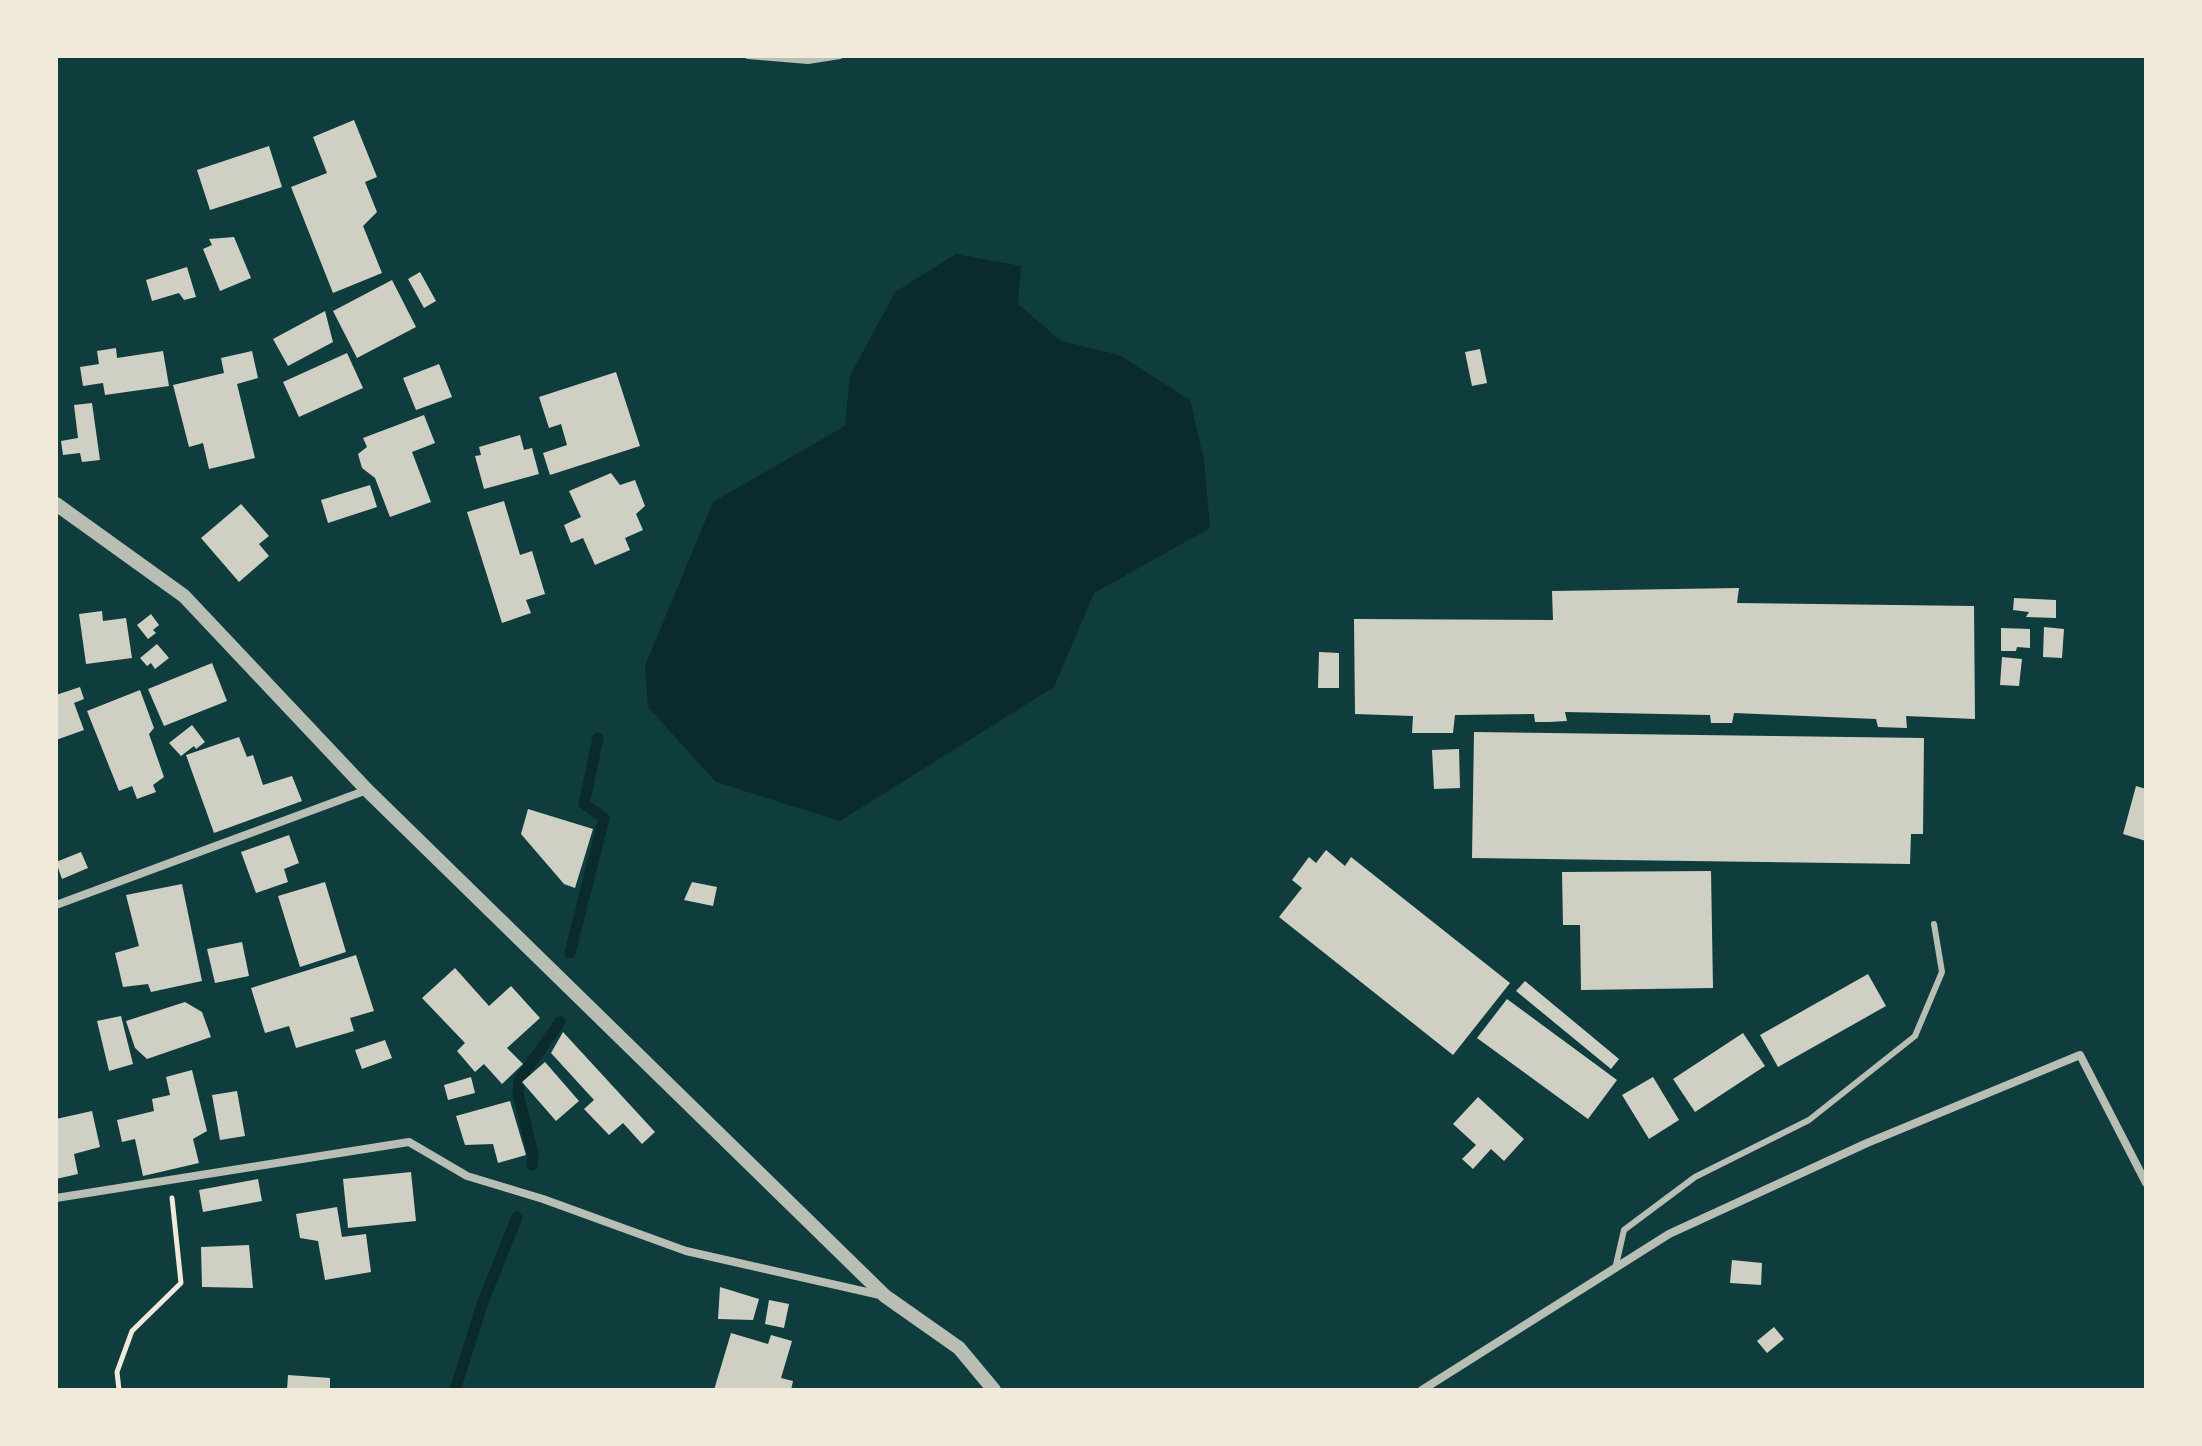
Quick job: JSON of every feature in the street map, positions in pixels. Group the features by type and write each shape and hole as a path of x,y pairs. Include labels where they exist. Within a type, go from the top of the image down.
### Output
{"street":[{"path":"56,504 184,596 367,790 885,1296 959,1348 994,1390"},
{"path":"56,905 367,790"},
{"path":"1422,1390 1669,1234 1867,1143 2080,1055 2146,1183"},
{"path":"56,1198 409,1142 467,1176 543,1199 686,1251 885,1296"}],"lane":[{"path":"748,56 808,61 840,56"},
{"path":"1615,1269 1624,1230 1695,1177 1809,1120 1915,1036 1942,972 1934,924"}],"path":[{"path":"119,1390 117,1372 132,1331 181,1283 170,1182"}],"water":[{"path":"956,254 1021,266 1018,304 1061,341 1119,355 1190,400 1204,460 1210,528 1094,593 1054,687 840,821 716,782 648,707 645,666 713,502 845,426 850,376 895,292"}],"building":[{"path":"354,120 377,177 365,182 377,212 363,226 382,273 333,293 291,187 327,173 313,137"},
{"path":"269,146 282,187 210,210 197,170"},
{"path":"234,237 251,278 220,291 203,249 212,245 209,239"},
{"path":"187,267 196,297 184,300 179,293 152,301 146,280"},
{"path":"420,272 436,301 424,308 408,279"},
{"path":"392,280 416,327 357,358 333,311"},
{"path":"325,311 333,342 288,366 273,339"},
{"path":"116,348 117,358 163,351 169,386 105,395 103,383 83,386 80,367 99,364 97,351"},
{"path":"1480,349 1487,383 1472,386 1465,352"},
{"path":"252,351 258,378 237,384 255,458 209,469 203,443 189,447 173,385 224,373 221,358"},
{"path":"347,353 363,388 299,417 283,382"},
{"path":"439,364 452,397 416,410 403,378"},
{"path":"616,372 640,446 550,475 543,453 567,445 561,424 549,428 539,397"},
{"path":"92,403 100,460 82,462 80,453 63,455 61,441 78,438 74,405"},
{"path":"424,415 435,443 412,452 431,502 390,517 375,478 362,468 358,454 367,447 363,438"},
{"path":"520,435 524,450 532,448 539,474 484,489 475,456 481,455 479,447"},
{"path":"611,473 620,485 635,480 645,506 636,514 643,530 625,538 630,550 595,565 583,538 571,543 564,525 581,517 569,491"},
{"path":"370,485 377,507 328,523 321,500"},
{"path":"504,501 520,555 532,551 545,594 526,600 531,613 502,623 467,512"},
{"path":"241,504 269,536 259,544 269,556 239,582 201,538"},
{"path":"1739,588 1737,603 1974,606 1975,719 1906,716 1907,728 1878,727 1876,719 1734,713 1732,723 1711,723 1710,715 1565,712 1567,721 1549,722 1535,722 1534,714 1455,715 1453,733 1412,733 1413,716 1355,714 1354,619 1553,620 1552,591"},
{"path":"2014,598 2056,600 2056,618 2026,617 2029,612 2013,610"},
{"path":"102,611 103,621 126,618 132,658 86,664 79,614"},
{"path":"151,614 159,625 153,630 156,633 148,639 137,625"},
{"path":"2044,627 2064,629 2062,658 2043,657"},
{"path":"2001,628 2030,629 2030,648 2001,651"},
{"path":"157,644 169,658 155,669 151,663 147,666 140,658"},
{"path":"1319,652 1339,653 1339,688 1318,688"},
{"path":"2002,657 2022,659 2019,686 2000,685"},
{"path":"212,663 227,701 164,726 148,689"},
{"path":"80,687 84,699 74,703 84,730 56,740 56,695"},
{"path":"140,690 154,728 149,734 164,777 153,785 156,792 137,799 132,786 119,791 87,711"},
{"path":"192,725 205,742 181,756 169,743"},
{"path":"1474,732 1924,738 1923,834 1911,834 1910,864 1472,858"},
{"path":"239,737 247,757 253,755 263,785 292,776 302,801 214,833 186,755"},
{"path":"1459,749 1460,788 1434,789 1432,750"},
{"path":"2136,786 2146,789 2146,841 2123,834"},
{"path":"528,809 593,829 575,888 564,884 521,834"},
{"path":"289,835 299,863 284,869 288,882 256,893 241,852"},
{"path":"1326,850 1345,866 1351,857 1510,983 1453,1055 1279,917 1302,888 1292,880 1309,857 1316,863"},
{"path":"81,852 88,868 62,879 56,862"},
{"path":"1711,871 1713,988 1581,990 1580,925 1563,925 1562,872"},
{"path":"325,882 346,952 300,967 278,896"},
{"path":"692,882 717,887 713,906 684,900"},
{"path":"182,884 202,981 151,992 148,984 123,987 115,953 139,946 126,895"},
{"path":"242,942 249,976 215,983 207,949"},
{"path":"356,955 374,1011 350,1018 354,1031 296,1048 289,1026 265,1033 251,988"},
{"path":"455,968 489,1006 511,986 540,1018 507,1048 523,1064 502,1084 484,1064 475,1072 457,1051 465,1043 422,998"},
{"path":"1868,974 1886,1006 1778,1067 1760,1035"},
{"path":"1525,981 1619,1059 1611,1069 1516,991"},
{"path":"1507,999 1617,1080 1588,1119 1477,1038"},
{"path":"185,1002 202,1012 211,1037 147,1059 135,1048 126,1021"},
{"path":"121,1016 133,1064 109,1071 97,1021"},
{"path":"563,1032 655,1132 642,1144 623,1123 609,1135 584,1109 594,1100 551,1053"},
{"path":"1743,1033 1765,1066 1695,1112 1673,1079"},
{"path":"385,1040 392,1058 362,1069 355,1050"},
{"path":"545,1062 579,1101 556,1121 522,1082"},
{"path":"192,1070 207,1131 193,1139 199,1163 143,1176 135,1139 122,1142 117,1120 154,1111 152,1099 170,1095 166,1077"},
{"path":"471,1077 475,1093 448,1100 444,1085"},
{"path":"1653,1077 1679,1120 1649,1139 1622,1095"},
{"path":"237,1091 245,1136 220,1140 212,1095"},
{"path":"1478,1097 1524,1139 1504,1161 1491,1149 1473,1169 1462,1159 1476,1145 1453,1124"},
{"path":"510,1101 526,1155 498,1163 493,1144 465,1145 456,1116"},
{"path":"92,1111 100,1147 74,1154 78,1174 56,1179 56,1119"},
{"path":"411,1172 416,1221 348,1228 343,1179"},
{"path":"258,1179 262,1201 203,1212 199,1190"},
{"path":"337,1207 342,1237 366,1234 371,1272 325,1280 318,1241 300,1238 296,1214"},
{"path":"249,1245 253,1288 202,1287 201,1247"},
{"path":"1732,1260 1762,1263 1761,1285 1730,1283"},
{"path":"720,1287 759,1299 753,1320 718,1319"},
{"path":"769,1300 789,1304 784,1328 765,1324"},
{"path":"1774,1327 1784,1339 1767,1353 1757,1341"},
{"path":"731,1333 768,1344 771,1335 792,1341 781,1378 793,1381 791,1390 714,1390"},
{"path":"288,1375 330,1378 330,1390 287,1390"}],"waterway":[{"path":"570,953 604,818 584,804 598,738"},
{"path":"532,1165 533,1155 518,1093 519,1080 560,1022"},
{"path":"455,1390 483,1302 517,1217"}]}
